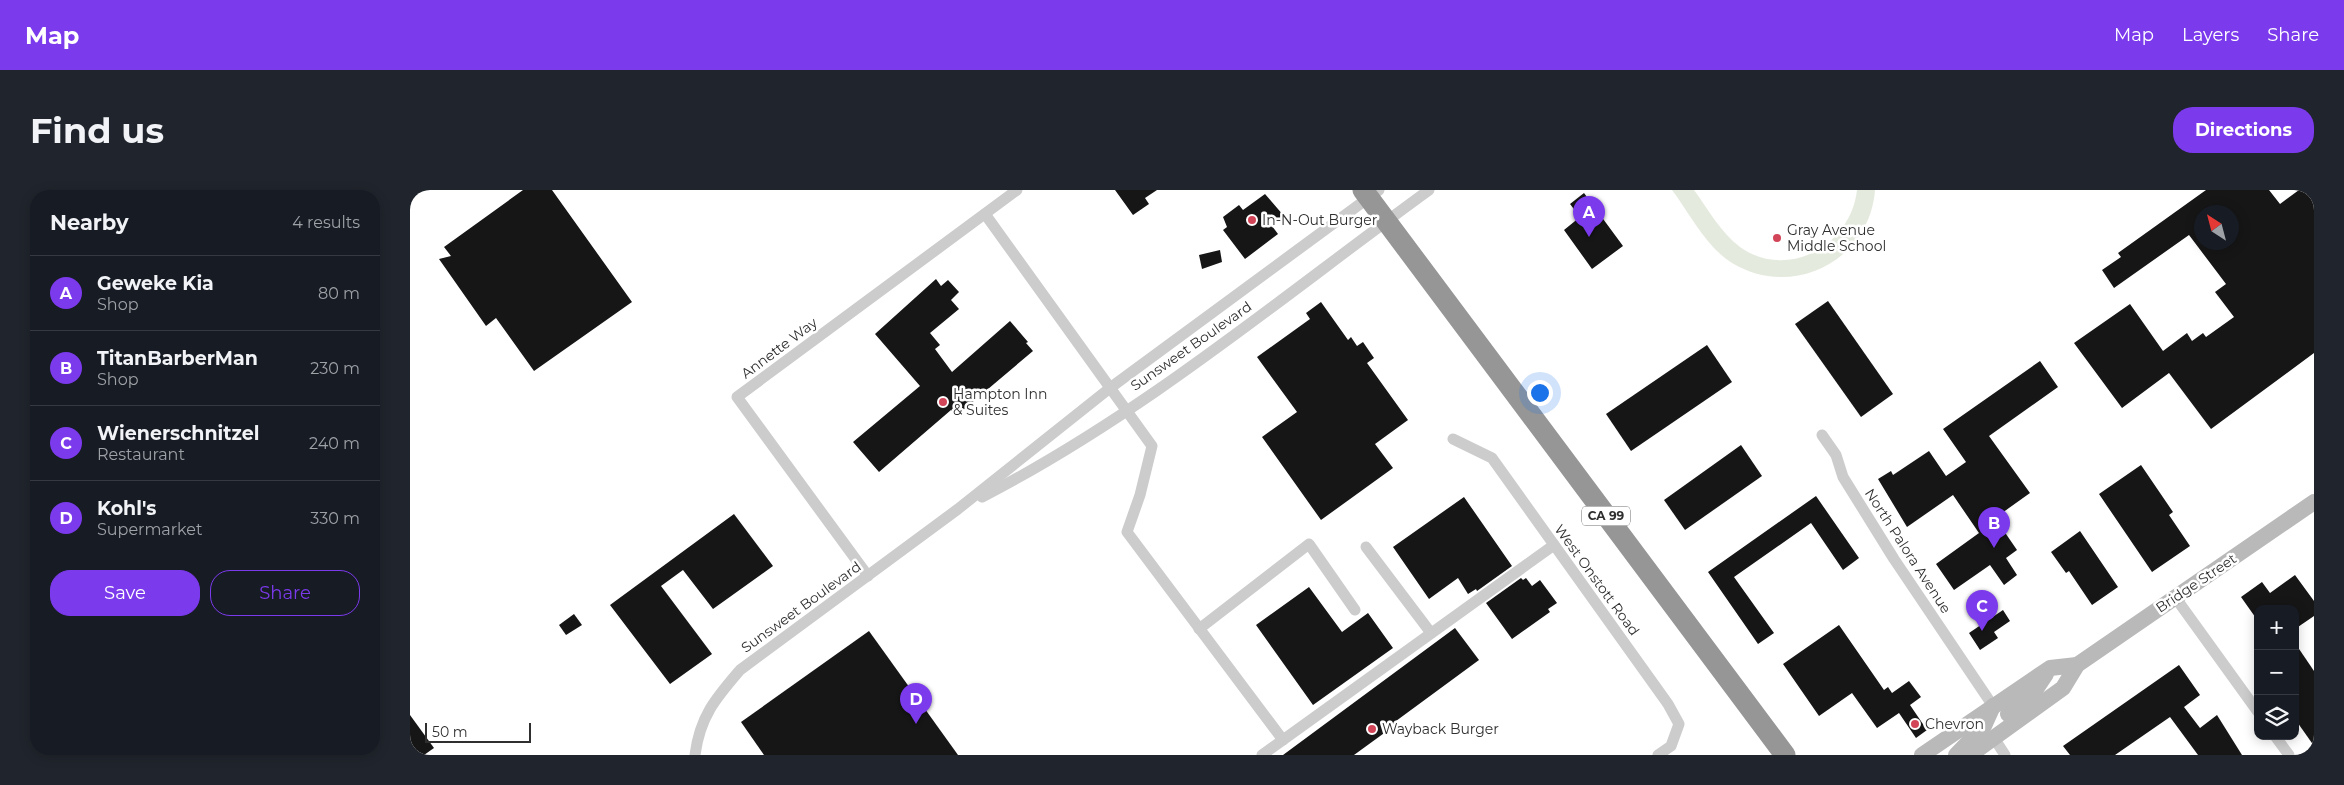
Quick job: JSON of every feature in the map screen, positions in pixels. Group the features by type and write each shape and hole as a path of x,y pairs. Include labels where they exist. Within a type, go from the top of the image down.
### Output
{"highway":[{"name":"CA 99","path":"1370,193 1386,222 1785,755"}],"main road":[{"name":"Bridge Street","path":"1922,755 2050,668 2077,664 2314,502"},
{"name":"Bridge Street","path":"1970,755 2064,688 2077,664"},
{"path":"1994,738 2004,717 2030,698 2050,668"},
{"path":"1956,755 1984,726 1993,706"}],"street":[{"name":"Annette Way","path":"868,576 737,397 1018,190"},
{"name":"Sunsweet Boulevard","path":"958,509 1038,468 1181,374 1429,190"},
{"name":"Sunsweet Boulevard","path":"695,755 698,736 712,703 740,670 958,509 1110,388 1370,193"},
{"path":"985,214 1152,446 1140,495 1127,532 1283,740"},
{"name":"North Palora Avenue","path":"1822,435 1836,455 1843,477 1894,559 1993,706"},
{"name":"West Onstott Road","path":"1453,439 1492,458 1668,704 1679,724 1671,746 1658,755"},
{"path":"1199,629 1309,544 1355,610"},
{"path":"1262,755 1554,545"},
{"path":"1366,547 1431,633"},
{"path":"2175,597 2254,706"},
{"path":"1994,738 2005,755"},
{"path":"2278,740 2288,755"}],"shaded area":[{"path":"1672,190 1694,190 1721,228 1740,247 1759,257 1778,260 1797,258 1814,252 1830,241 1843,227 1852,210 1857,190 1875,190 1870,215 1859,236 1844,254 1825,267 1803,275 1779,277 1755,273 1732,263 1723,256 1699,230"}],"building":[{"path":"523,190 552,190 632,302 534,371 496,318 486,326 439,259 451,256 444,247"},
{"path":"1115,190 1157,190 1145,198 1149,204 1133,215"},
{"path":"2206,190 2269,190 2280,204 2299,190 2314,190 2314,353 2211,429 2169,373 2122,408 2074,343 2130,304 2163,351 2187,333 2192,341 2203,333 2206,337 2234,317 2215,292 2226,284 2200,250 2239,250 2239,205 2194,205 2194,242 2189,235 2114,288 2102,270 2121,257 2118,253"},
{"path":"1584,193 1623,246 1592,269 1564,230 1580,217 1570,204"},
{"name":"In-N-Out Burger","path":"1265,194 1284,216 1272,226 1278,234 1245,259 1223,230 1227,227 1223,217 1239,205 1243,210"},
{"path":"1220,250 1222,262 1202,269 1199,255"},
{"path":"936,279 941,286 948,280 959,292 951,300 959,309 930,333 940,345 935,349 952,372 1010,321 1028,342 1026,343 1033,351 956,416 951,410 879,472 853,442 920,386 875,334"},
{"path":"1828,301 1893,394 1861,417 1795,324"},
{"path":"1321,302 1348,340 1351,337 1357,346 1363,342 1374,358 1367,363 1408,420 1375,444 1393,468 1321,520 1262,437 1297,412 1257,357 1310,319 1306,313"},
{"path":"1707,345 1732,382 1631,451 1606,414"},
{"path":"2040,361 2058,387 1989,436 2030,493 1995,518 2017,550 2006,558 2017,575 2004,585 1990,565 1954,590 1936,564 1979,533 1953,495 1907,527 1878,479 1891,471 1893,475 1929,451 1946,476 1966,462 1943,429"},
{"path":"1741,445 1762,476 1685,530 1664,500"},
{"path":"2141,465 2173,512 2169,515 2190,546 2152,572 2099,494"},
{"path":"1816,496 1859,558 1843,570 1811,523 1734,577 1774,633 1758,644 1708,572"},
{"path":"1464,497 1512,566 1477,591 1476,589 1468,594 1458,578 1429,599 1393,547"},
{"path":"734,514 773,566 713,609 683,570 661,586 712,654 670,684 610,605"},
{"path":"2080,531 2118,587 2092,605 2069,571 2066,573 2051,552"},
{"path":"2295,575 2314,601 2314,616 2299,626 2299,605 2254,605 2254,615 2241,597 2262,582 2270,593"},
{"path":"1521,578 1523,580 1526,578 1532,586 1540,580 1557,603 1548,609 1550,612 1512,639 1486,603"},
{"path":"1309,587 1342,632 1368,613 1393,648 1313,705 1256,625"},
{"path":"2003,610 2010,621 1994,632 1998,638 1980,650 1969,633"},
{"path":"574,614 582,625 566,635 559,625"},
{"path":"1839,625 1884,690 1888,687 1892,693 1909,681 1921,697 1910,705 1927,730 1916,738 1899,713 1877,728 1852,693 1819,716 1783,664"},
{"path":"1455,628 1479,660 1396,721 1398,723 1354,755 1283,755"},
{"path":"869,631 958,755 764,755 741,722"},
{"path":"2299,649 2314,671 2314,746 2299,725"},
{"path":"2179,665 2200,695 2184,707 2200,728 2217,715 2242,755 2198,755 2170,717 2115,755 2070,755 2063,746"},
{"path":"410,715 434,748 424,755 410,755"}],"place":[{"name":"In-N-Out Burger","path":"1252,220"},
{"name":"Geweke Kia","path":"1589,237"},
{"name":"Gray Avenue Middle School","path":"1777,238"},
{"name":"Hampton Inn & Suites","path":"943,402"},
{"name":"TitanBarberMan","path":"1994,548"},
{"name":"Wienerschnitzel","path":"1982,631"},
{"name":"Kohl's","path":"916,724"},
{"name":"Chevron","path":"1915,724"},
{"name":"Wayback Burger","path":"1372,729"}]}
